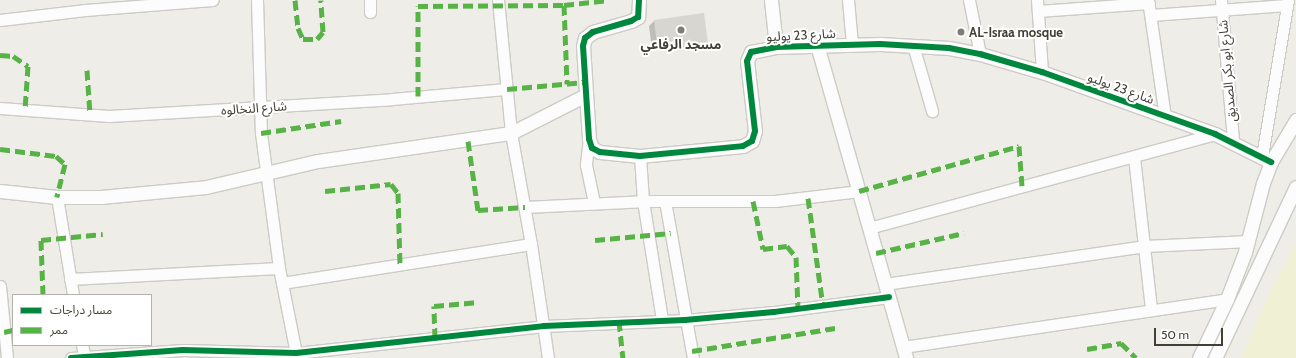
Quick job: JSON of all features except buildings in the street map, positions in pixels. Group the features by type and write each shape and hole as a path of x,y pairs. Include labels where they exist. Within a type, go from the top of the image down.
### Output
{"street":[{"path":"0,20 85,10 213,0"},
{"path":"257,0 260,107 267,173 282,283 297,355"},
{"path":"370,0 370,12"},
{"path":"498,0 511,133 525,207 548,358"},
{"path":"594,203 586,164 589,139 583,46 585,38 593,32 631,21 638,17 639,0"},
{"path":"771,0 776,47"},
{"path":"848,0 852,44"},
{"path":"969,0 980,54"},
{"path":"1042,72 1038,6 1148,2 1165,116"},
{"path":"1151,15 1222,5 1287,2 1263,183 1247,246 1227,299 1199,358"},
{"name":"شارع ابو بكر الصديق","path":"1222,5 1233,141"},
{"path":"817,45 905,353 1151,308 1227,299"},
{"name":"شارع 23 يوليو","path":"589,139 592,148 600,152 640,156 743,146 752,141 755,131 747,61 750,52 776,47 817,45 913,45 980,54 1042,72 1215,134 1233,141 1267,159"},
{"path":"913,45 932,111"},
{"name":"شارع النخالوه","path":"0,108 109,116 260,107 507,89"},
{"path":"0,191 57,197 101,197 186,190 344,157 511,133 586,95"},
{"path":"1267,159 1296,120"},
{"path":"869,228 1215,134"},
{"path":"640,156 643,201 662,319"},
{"path":"1134,157 1151,308"},
{"path":"1214,358 1296,187"},
{"path":"525,207 643,201 775,201 859,191"},
{"path":"57,197 73,294"},
{"path":"666,201 685,320 693,358"},
{"path":"282,283 531,244"},
{"path":"885,284 968,270 1145,246 1247,246 1262,259"},
{"path":"70,279 280,268"},
{"path":"0,286 7,358"},
{"path":"71,358 183,354 297,355 544,326 662,319 685,320 774,312 888,297"},
{"path":"82,346 84,358"}],"sand":[{"path":"1296,243 1296,358 1241,358 1266,300"}],"marked path":[{"path":"295,0 298,28 303,39 317,39 323,32 321,0"},
{"path":"418,96 418,6 564,5 609,0"},
{"path":"564,5 567,84"},
{"path":"0,55 13,56 28,66 25,110"},
{"path":"87,70 90,114"},
{"path":"507,89 585,82"},
{"path":"261,133 341,121"},
{"path":"468,141 478,210 525,207"},
{"path":"859,191 1019,146 1022,186"},
{"path":"0,149 56,156 65,164 57,197"},
{"path":"325,191 391,184 398,193 400,264"},
{"path":"808,198 823,306"},
{"path":"753,201 763,249 787,246 796,257 798,309"},
{"path":"595,240 671,233"},
{"path":"876,253 964,233"},
{"path":"43,294 41,240 103,234"},
{"path":"435,338 434,306 479,302"},
{"path":"619,321 623,358"},
{"path":"692,351 835,328"},
{"path":"4,332 12,330"},
{"path":"1087,349 1121,343 1136,358"}],"cycle path":[{"path":"639,0 638,17 631,21 593,32 585,38 583,46 589,139 592,148 600,152 640,156 743,146 752,141 755,131 747,61 751,52 776,47 880,44 949,48 980,54 1042,72 1215,134 1271,162"},
{"path":"71,358 183,350 296,353 544,326 685,320 774,312 889,297"}],"place":[{"name":"مسجد الرفاعي","path":"681,30"},
{"name":"AL-Israa mosque","path":"961,32"}]}
